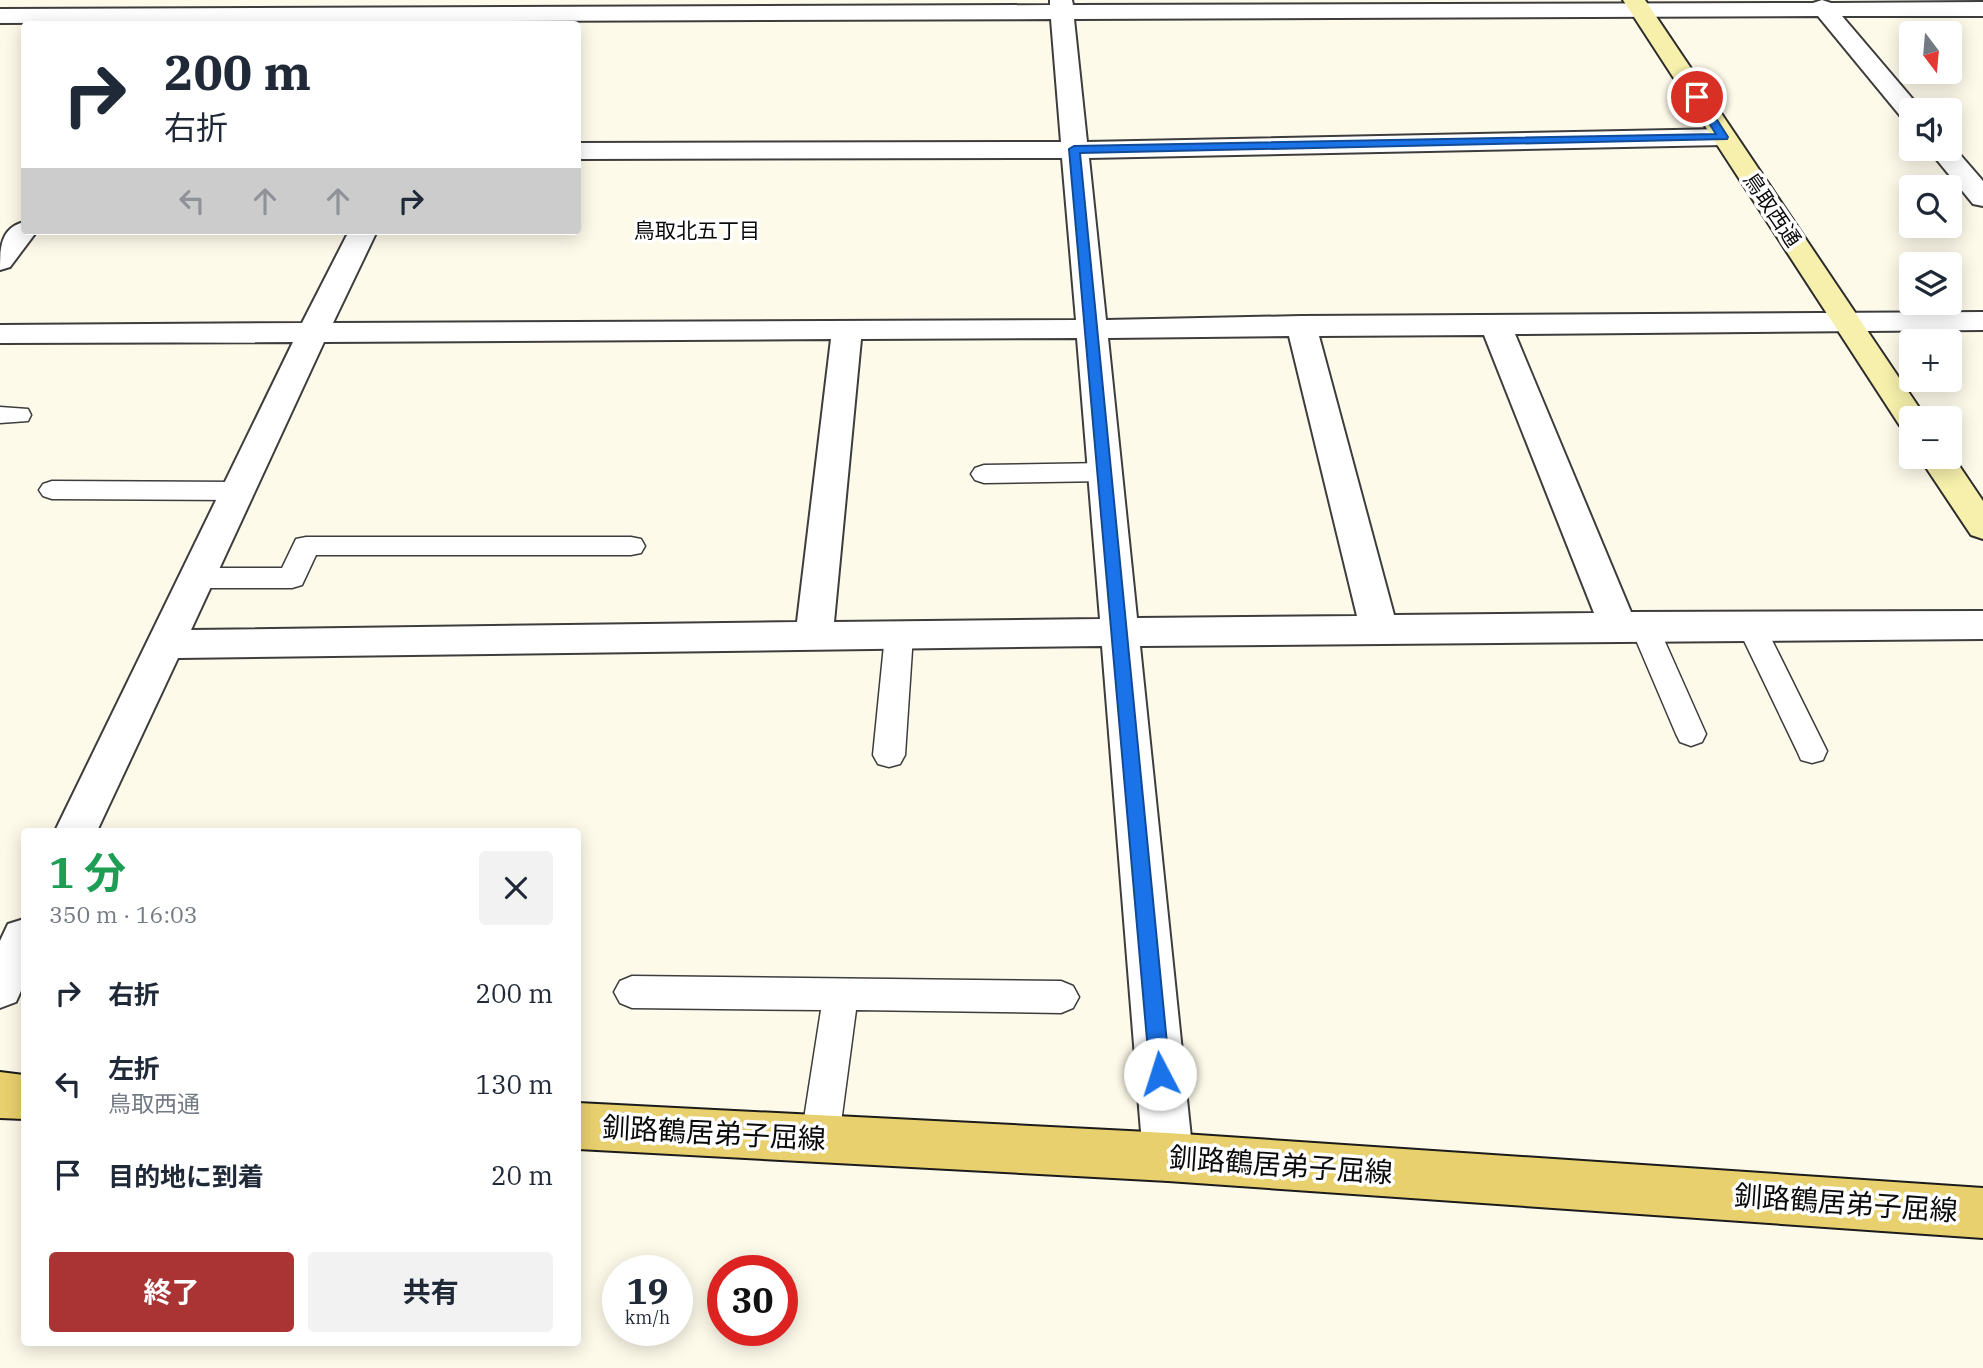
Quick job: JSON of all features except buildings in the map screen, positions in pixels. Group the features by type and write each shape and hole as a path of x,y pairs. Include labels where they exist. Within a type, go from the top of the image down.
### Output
{"main road":[{"path":"0,1095 21,1097"},
{"name":"釧路鶴居弟子屈線","path":"581,1126 1168,1157 1983,1213"}],"street":[{"path":"0,16 1061,6 1637,4 1978,8"},
{"name":"鳥取西通","path":"1637,4 1902,406"},
{"path":"1061,6 1168,1157"},
{"path":"1822,7 1899,99"},
{"path":"581,151 1074,149 1723,137"},
{"path":"1951,161 1983,198"},
{"path":"0,261 21,234"},
{"path":"77,828 361,235"},
{"path":"0,334 1091,329 1301,325 1496,326 1983,321"},
{"path":"1301,325 1379,628"},
{"path":"1496,326 1631,626"},
{"path":"814,637 846,329"},
{"path":"1944,469 1983,527"},
{"path":"167,643 1750,624 1983,625"},
{"path":"0,988 21,944"}],"lane":[{"path":"984,474 1105,471"},
{"path":"52,490 239,491"},
{"path":"198,578 292,578 306,545 631,546"},
{"path":"1750,624 1812,751"},
{"path":"1631,626 1691,734"},
{"path":"890,755 899,635"},
{"path":"632,992 1061,997"},
{"path":"820,1139 841,994"}],"district":[{"name":"鳥取北五丁目","path":"697,231"}],"route":[{"path":"1160,1074 1121,631 1074,149 1723,137 1697,97"}]}
